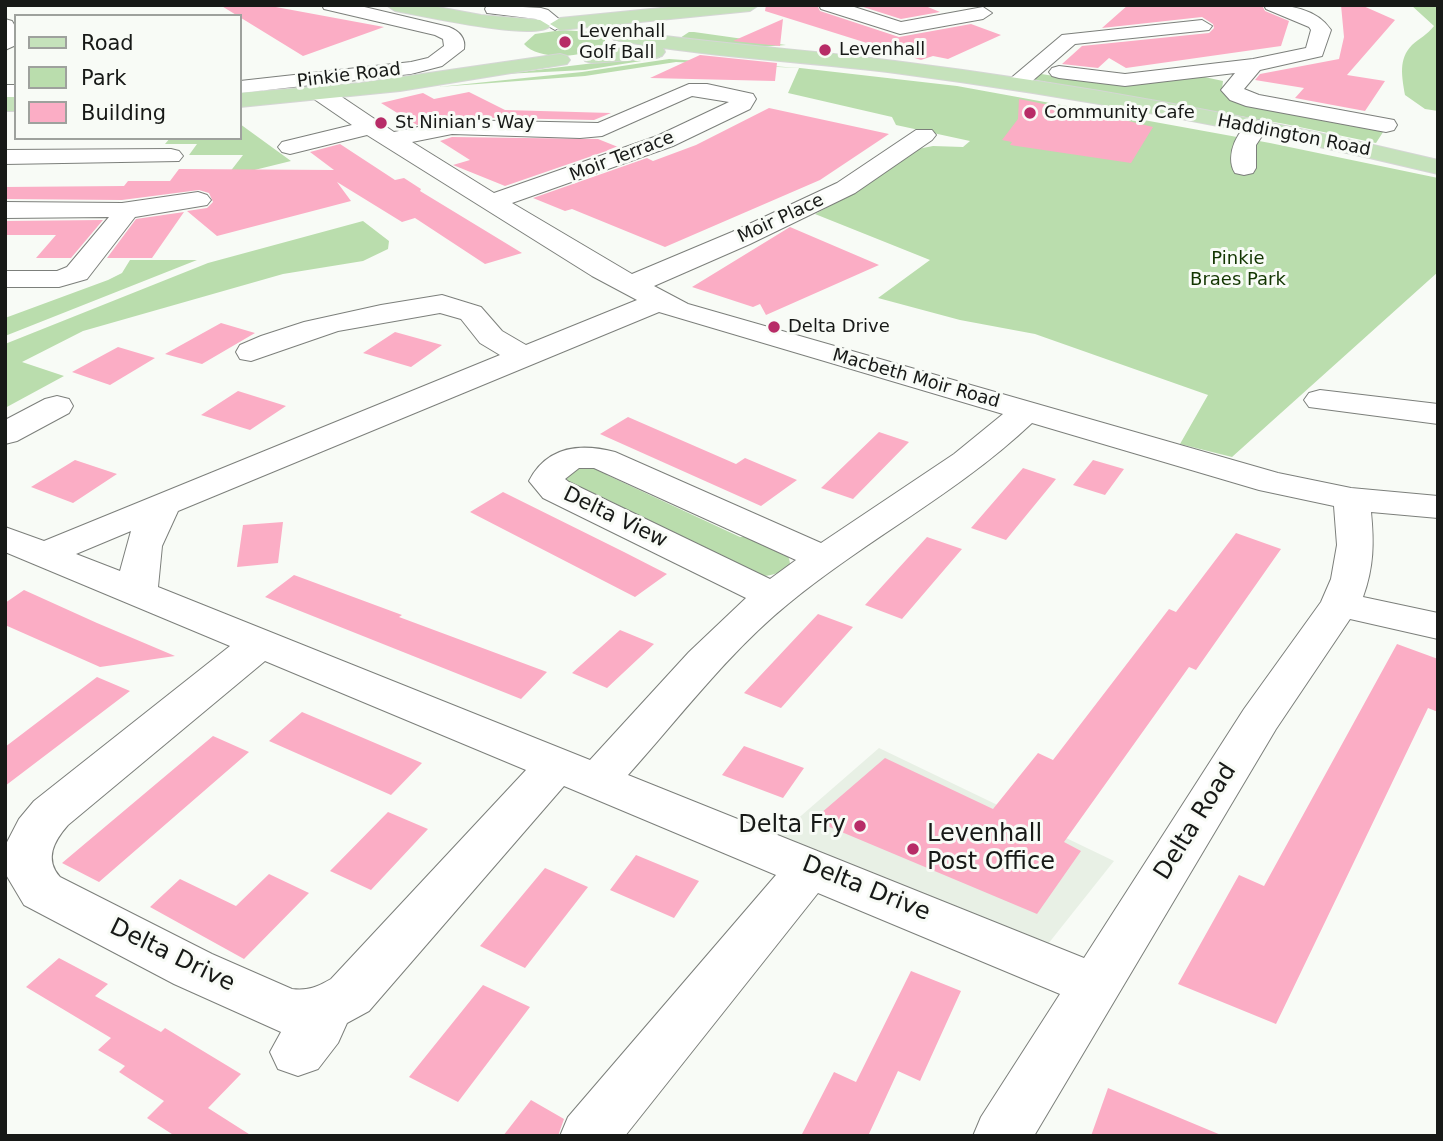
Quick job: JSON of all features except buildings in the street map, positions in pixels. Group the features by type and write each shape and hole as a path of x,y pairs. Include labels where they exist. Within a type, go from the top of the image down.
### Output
{"main road":[{"path":"395,5 453,17 481,26 524,56 560,60"},
{"path":"592,57 618,48 622,42 619,35 629,22 676,9 750,5"},
{"path":"453,17 552,25 653,15"},
{"name":"Haddington Road","path":"552,25 594,26 619,35 734,51 837,60 1015,84 1257,127 1438,167"},
{"name":"Pinkie Road","path":"380,86 476,64 517,32 552,25"},
{"name":"Haddington Road","path":"560,60 664,52 734,51"},
{"name":"Pinkie Road","path":"242,100 322,94 560,60"}],"street":[{"name":"Pinkie Road","path":"242,87 411,68 443,59 454,50 455,43 451,36 442,30 331,5"},
{"path":"828,5 900,28 983,13"},
{"path":"1059,72 1125,80 1202,71 1247,72 1315,52 1321,30 1315,23 1273,5"},
{"path":"494,9 541,14 552,25"},
{"path":"1300,16 1328,14"},
{"path":"5,25 10,40 5,44"},
{"path":"1015,84 1069,39 1202,26"},
{"path":"1247,72 1232,90 1238,95 1254,101 1386,125"},
{"name":"Moir Terrace","path":"439,128 592,130 610,126 689,90 707,90 745,99 742,104 665,141 492,202"},
{"name":"Macbeth Moir Road","path":"322,94 380,133 644,294 712,321 1272,482 1351,499 1438,507"},
{"path":"408,110 439,128"},
{"path":"1244,168 1244,145 1257,127"},
{"path":"290,147 380,133 439,128"},
{"name":"Moir Place","path":"644,294 741,238 846,188 926,136"},
{"path":"5,157 69,161 171,156"},
{"path":"5,210 121,211 162,208 198,200"},
{"path":"5,279 59,279 77,273 124,215 121,211"},
{"path":"45,555 525,358 644,294"},
{"path":"251,352 290,335 324,337 425,304 442,304 471,313 491,337 525,358"},
{"path":"1321,400 1438,414"},
{"path":"5,435 57,406"},
{"path":"578,772 773,596 822,558 972,457 1005,432 1026,411"},
{"name":"Delta View","path":"773,596 556,489 547,481 550,472 575,457 603,459 822,558"},
{"name":"Delta Road","path":"1002,1136 1259,720 1340,604 1350,579 1356,545 1351,499"},
{"path":"138,592 138,562 146,536 164,506"},
{"name":"Delta Drive","path":"6,539 1094,985"},
{"path":"1340,604 1438,625"},
{"name":"Delta Drive","path":"261,643 51,813 38,827 30,842 26,856 27,869 32,881 41,891 193,969 287,1011 304,1013 310,1031 351,995 578,772"},
{"path":"589,1136 811,867"}],"shaded area":[{"path":"879,748 1114,861 1048,944 779,835"}],"green space":[{"path":"1411,5 1438,5 1438,111 1425,109 1405,95 1402,68 1405,56 1412,45 1434,26"},
{"path":"562,30 591,32 605,40 605,43 587,52 564,56 541,54 524,44 535,34"},
{"path":"689,32 786,45 760,47 677,40"},
{"path":"660,55 660,58 585,70 504,74"},
{"name":"Pinkie Braes Park","path":"669,59 800,68 957,86 1270,143 1438,178 1438,272 1232,457 1180,444 1208,395 1035,334 960,320 878,298 930,260 815,214 855,192 918,149 933,146 963,147 970,141 896,125 892,117 788,93 799,68 676,62 585,76 438,87 582,72"},
{"path":"1041,74 1115,85 1195,75 1223,81 1222,89 1385,129 1376,143 1285,124 1029,79"},
{"path":"242,125 291,161 226,177 243,155 189,155 197,144 165,144 168,140 242,140"},
{"path":"363,221 389,241 388,249 363,261 283,274 83,331 22,362 64,376 5,408 5,344 208,263"},
{"path":"130,260 197,260 5,336 5,318 108,280 122,273"},
{"path":"578,467 607,468 607,475 740,537 771,543 785,552 790,565 772,575 764,576 747,573 719,562 719,554 593,493 571,491 565,487 564,475"}],"place":[{"name":"Levenhall Golf Ball","path":"565,42"},
{"name":"Levenhall","path":"825,50"},
{"name":"Community Cafe","path":"1030,113"},
{"name":"St Ninian's Way","path":"381,123"},
{"name":"Delta Drive","path":"774,327"},
{"name":"Delta Fry","path":"860,826"},
{"name":"Levenhall Post Office","path":"913,849"}]}
